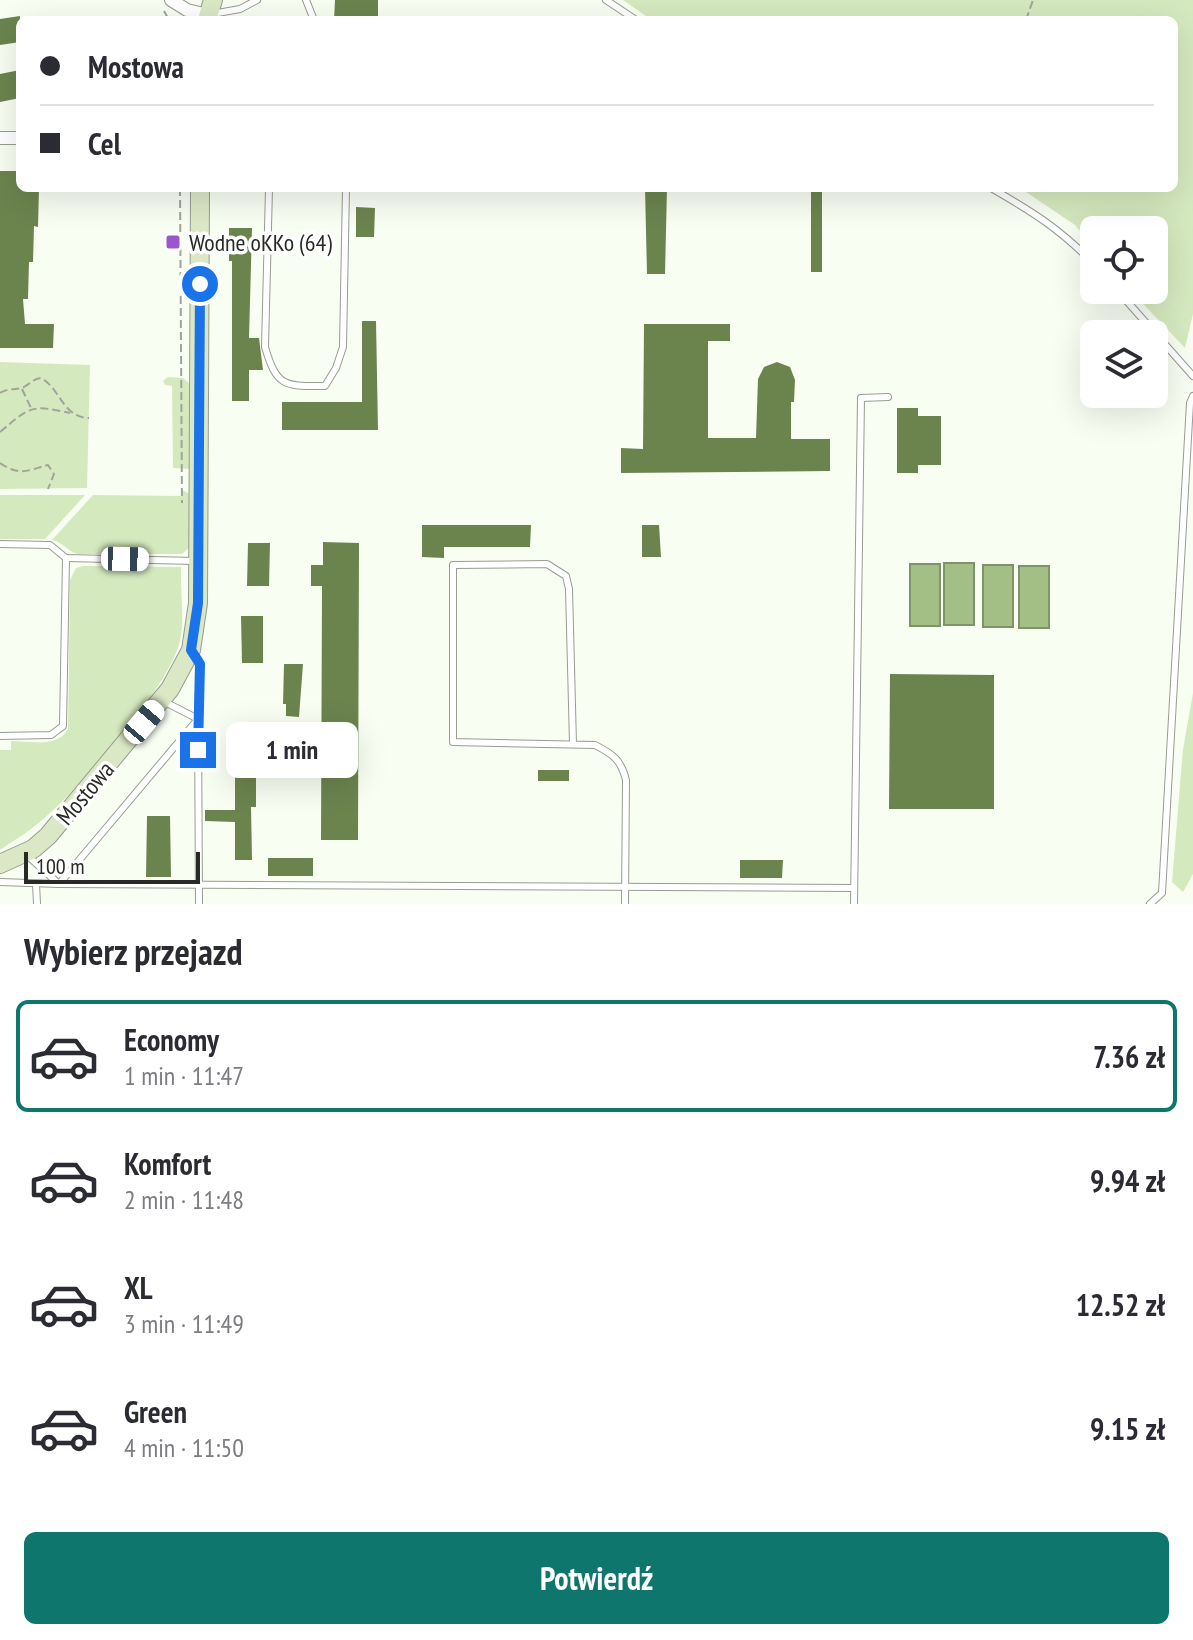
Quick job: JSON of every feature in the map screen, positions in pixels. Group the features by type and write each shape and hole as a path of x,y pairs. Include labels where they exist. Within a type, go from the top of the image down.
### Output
{"street":[{"path":"171,0 187,10 209,12"},
{"name":"Mostowa","path":"0,864 25,853 48,836 162,701 191,650 198,603 199,561 200,192"}],"lane":[{"path":"209,12 240,9 257,0"},
{"path":"606,0 630,16"},
{"path":"269,192 265,347 272,372 289,386 325,386 336,368 343,347 346,192"},
{"path":"998,192 1044,218 1080,250"},
{"path":"1129,304 1193,376"},
{"path":"1150,904 1162,893 1190,403 1193,396"},
{"path":"854,904 861,398 888,397"},
{"path":"0,544 50,545 66,558 199,561"},
{"path":"0,736 51,735 63,726 66,558"},
{"path":"573,744 569,589 566,576 547,564 453,565 453,742 595,745 612,754 622,764 626,780 625,904"},
{"path":"191,650 200,664 199,904"},
{"path":"162,701 198,719"},
{"path":"59,884 198,719"},
{"path":"25,853 59,884"},
{"path":"0,882 854,888"},
{"path":"36,884 37,904"}],"path":[{"path":"180,192 181,372"},
{"path":"0,393 9,388 21,388 34,379 45,379 74,414"},
{"path":"21,388 32,409"},
{"path":"0,432 20,413 32,409 48,409 89,418"},
{"path":"0,463 26,472 48,465 54,474 48,489"}],"shaded area":[{"path":"623,0 1193,0 1193,314 1185,348 1168,330 1168,320 1158,320 1143,304 1168,304 1168,216 1080,216 1080,231 1026,192 1178,192 1178,16 646,16"},
{"path":"0,362 90,365 87,488 0,489"},
{"path":"168,377 183,378 190,384 190,469 173,468 172,386 165,385 163,381"},
{"path":"182,490 190,494 191,546 182,554 78,554 52,540 93,495 182,496"},
{"path":"0,495 85,495 45,539 0,539"},
{"path":"944,563 974,563 974,625 944,625"},
{"path":"910,564 940,564 940,626 910,626"},
{"path":"983,565 1013,565 1013,627 983,627"},
{"path":"1019,566 1049,566 1049,628 1019,628"},
{"path":"181,567 180,641 160,682 104,756 50,813 0,850 0,750 11,750 11,741 58,739 68,729 70,580 76,568"},
{"path":"1193,693 1193,874 1183,892 1172,882 1183,749"}],"building":[{"path":"335,0 378,0 378,16 334,16"},
{"path":"16,17 16,43 0,45 0,19"},
{"path":"16,71 16,99 0,102 0,74"},
{"path":"0,171 16,171 16,192 39,192 38,227 34,226 33,262 29,262 28,299 23,299 25,324 54,324 53,348 0,348"},
{"path":"645,192 667,192 665,274 647,274"},
{"path":"811,192 822,192 822,272 811,272"},
{"path":"356,207 375,208 374,237 356,237"},
{"path":"229,228 252,228 249,338 259,338 263,370 249,370 249,401 232,401 232,261 229,261"},
{"path":"362,321 376,321 378,430 282,430 282,402 362,402"},
{"path":"644,324 730,324 730,341 708,341 708,438 756,438 758,379 764,367 777,362 790,367 795,380 794,402 791,402 791,439 830,439 830,471 621,473 621,448 643,449"},
{"path":"897,408 918,408 918,416 941,416 941,465 918,465 918,473 897,473"},
{"path":"422,525 531,525 530,547 444,547 444,558 422,557"},
{"path":"642,525 659,525 661,557 642,557"},
{"path":"323,542 359,543 358,840 321,840 322,586 311,586 311,565 323,565"},
{"path":"248,543 270,543 269,586 247,586"},
{"path":"241,616 263,616 263,663 242,663"},
{"path":"284,664 303,664 299,717 286,716 286,704 283,704"},
{"path":"890,674 994,675 994,809 889,809"},
{"path":"538,770 569,770 569,781 538,781"},
{"path":"235,777 256,777 256,807 251,807 252,860 235,860 235,822 205,821 205,810 235,810"},
{"path":"147,816 170,816 171,877 146,877"},
{"path":"268,858 313,858 313,876 268,876"},
{"path":"740,860 783,860 782,878 740,878"}],"place":[{"name":"Wodne oKKo (64)","path":"173,242"}],"route":[{"path":"198,750 200,664 191,650 198,603 200,284"}]}
